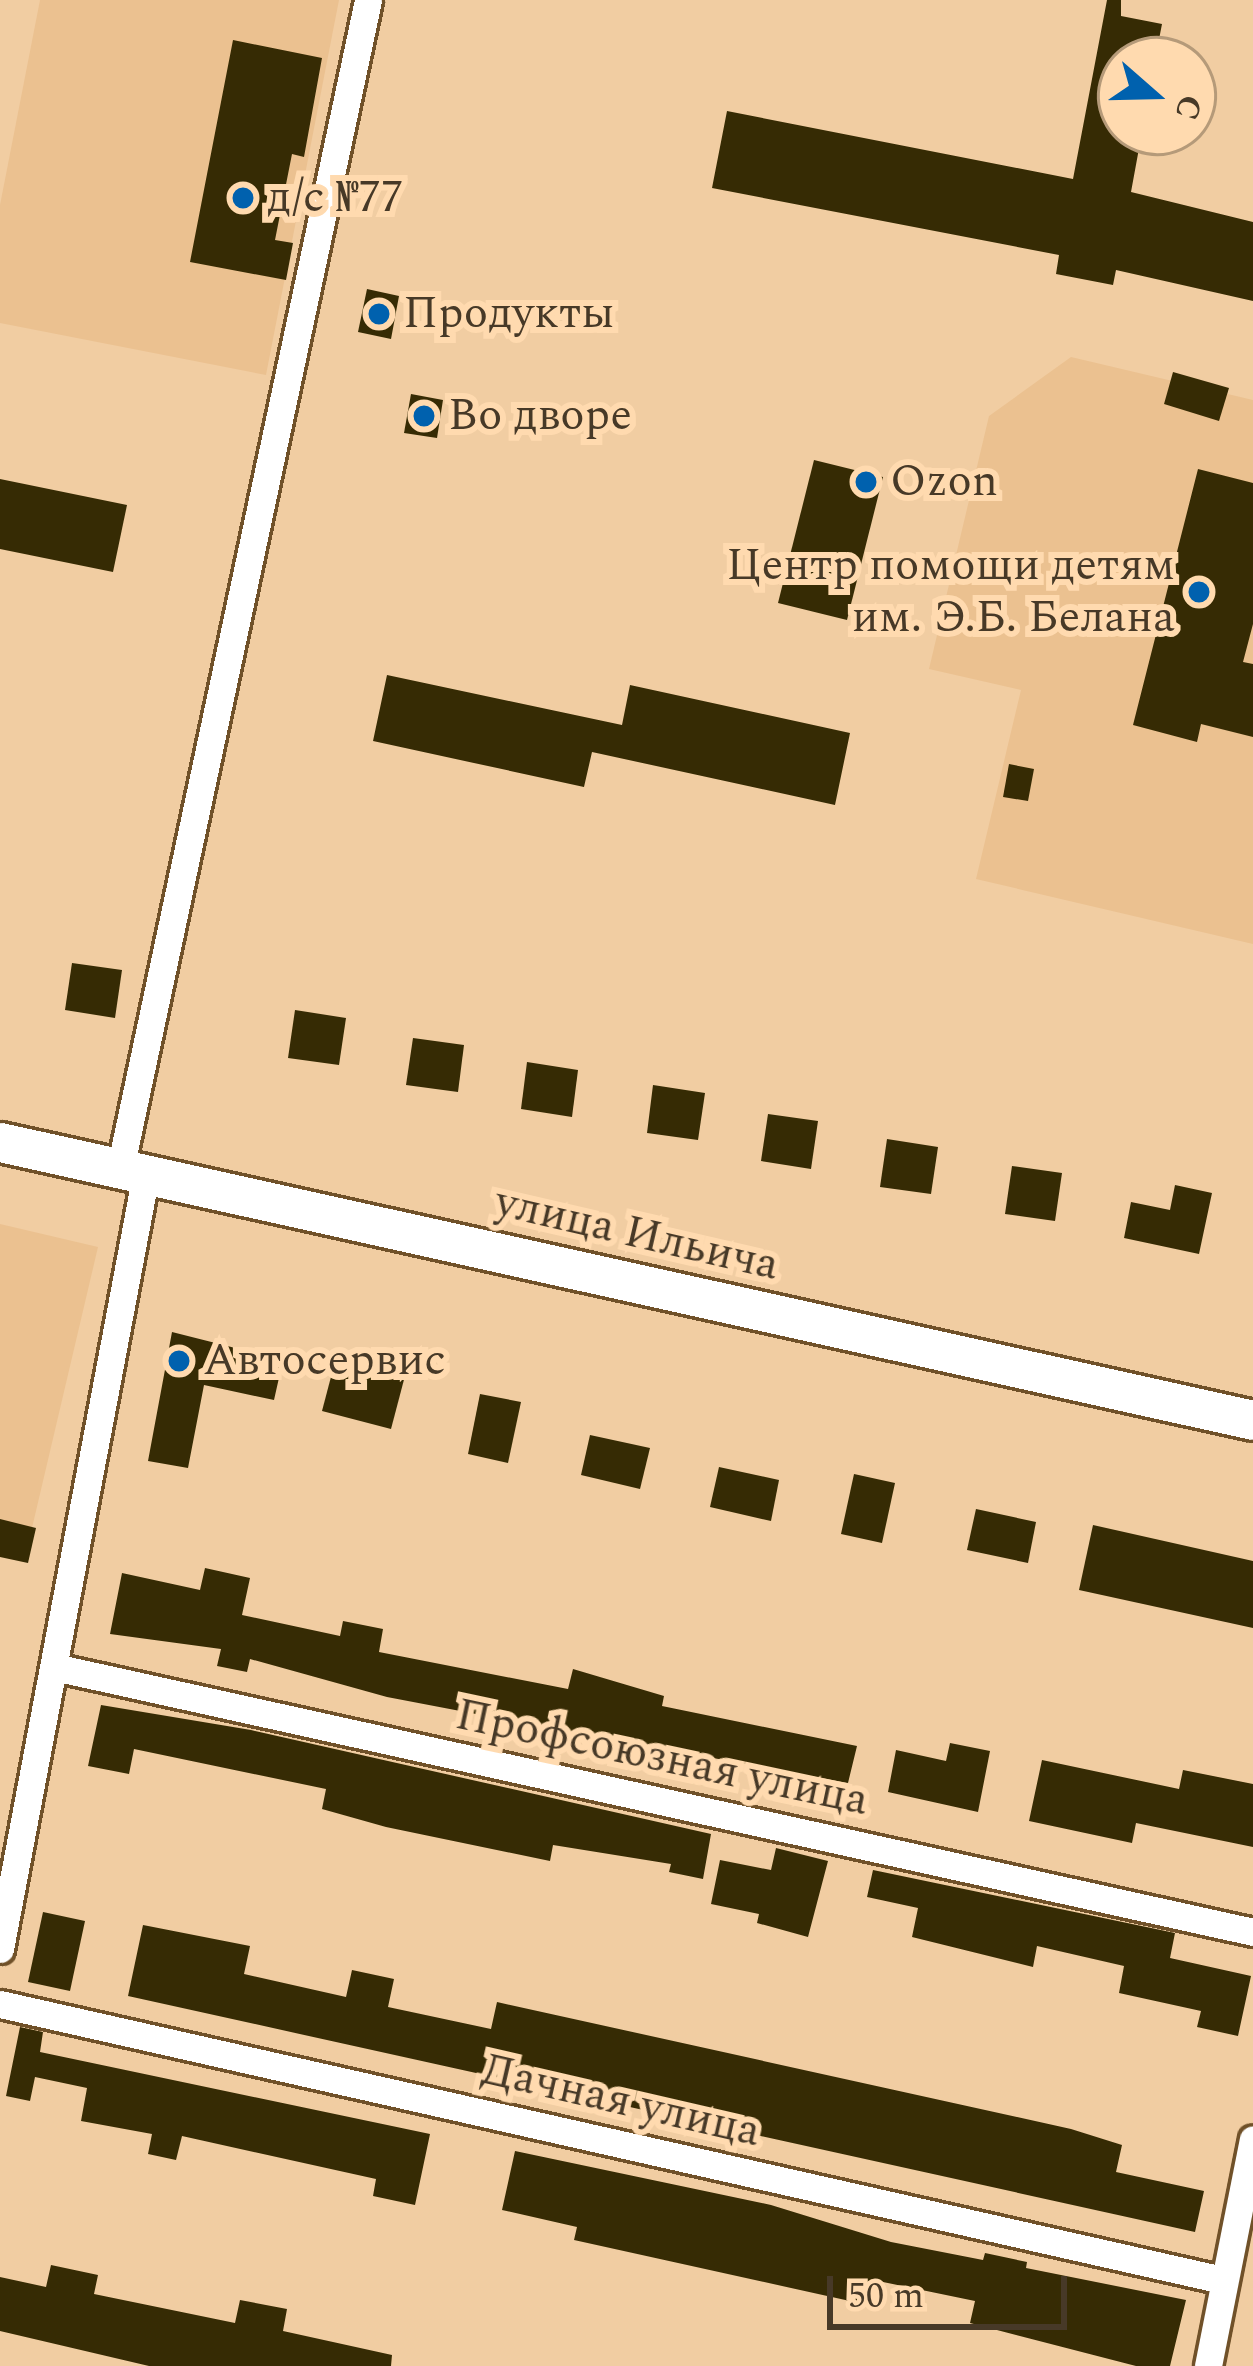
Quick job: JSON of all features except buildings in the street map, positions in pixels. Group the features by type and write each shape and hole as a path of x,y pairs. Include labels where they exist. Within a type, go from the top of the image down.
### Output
{"street":[{"path":"0,1949 54,1667 133,1171 368,0"},
{"name":"улица Ильича","path":"0,1142 1253,1420"},
{"name":"Профсоюзная улица","path":"54,1667 1253,1932"},
{"name":"Дачная улица","path":"0,2004 1223,2280"},
{"path":"1208,2366 1253,2139"}],"shaded area":[{"path":"40,0 339,0 266,375 0,323 0,205"},
{"path":"1071,357 1253,400 1253,944 976,879 1021,690 929,669 989,416"},
{"path":"0,1224 98,1247 24,1562 0,1556"}],"place":[{"name":"д/с №77","path":"243,198"},
{"name":"Продукты","path":"379,314"},
{"name":"Во дворе","path":"424,416"},
{"name":"Ozon","path":"866,482"},
{"name":"Центр помощи детям им. Э.Б. Белана","path":"1199,592"},
{"name":"Автосервис","path":"179,1361"}]}
